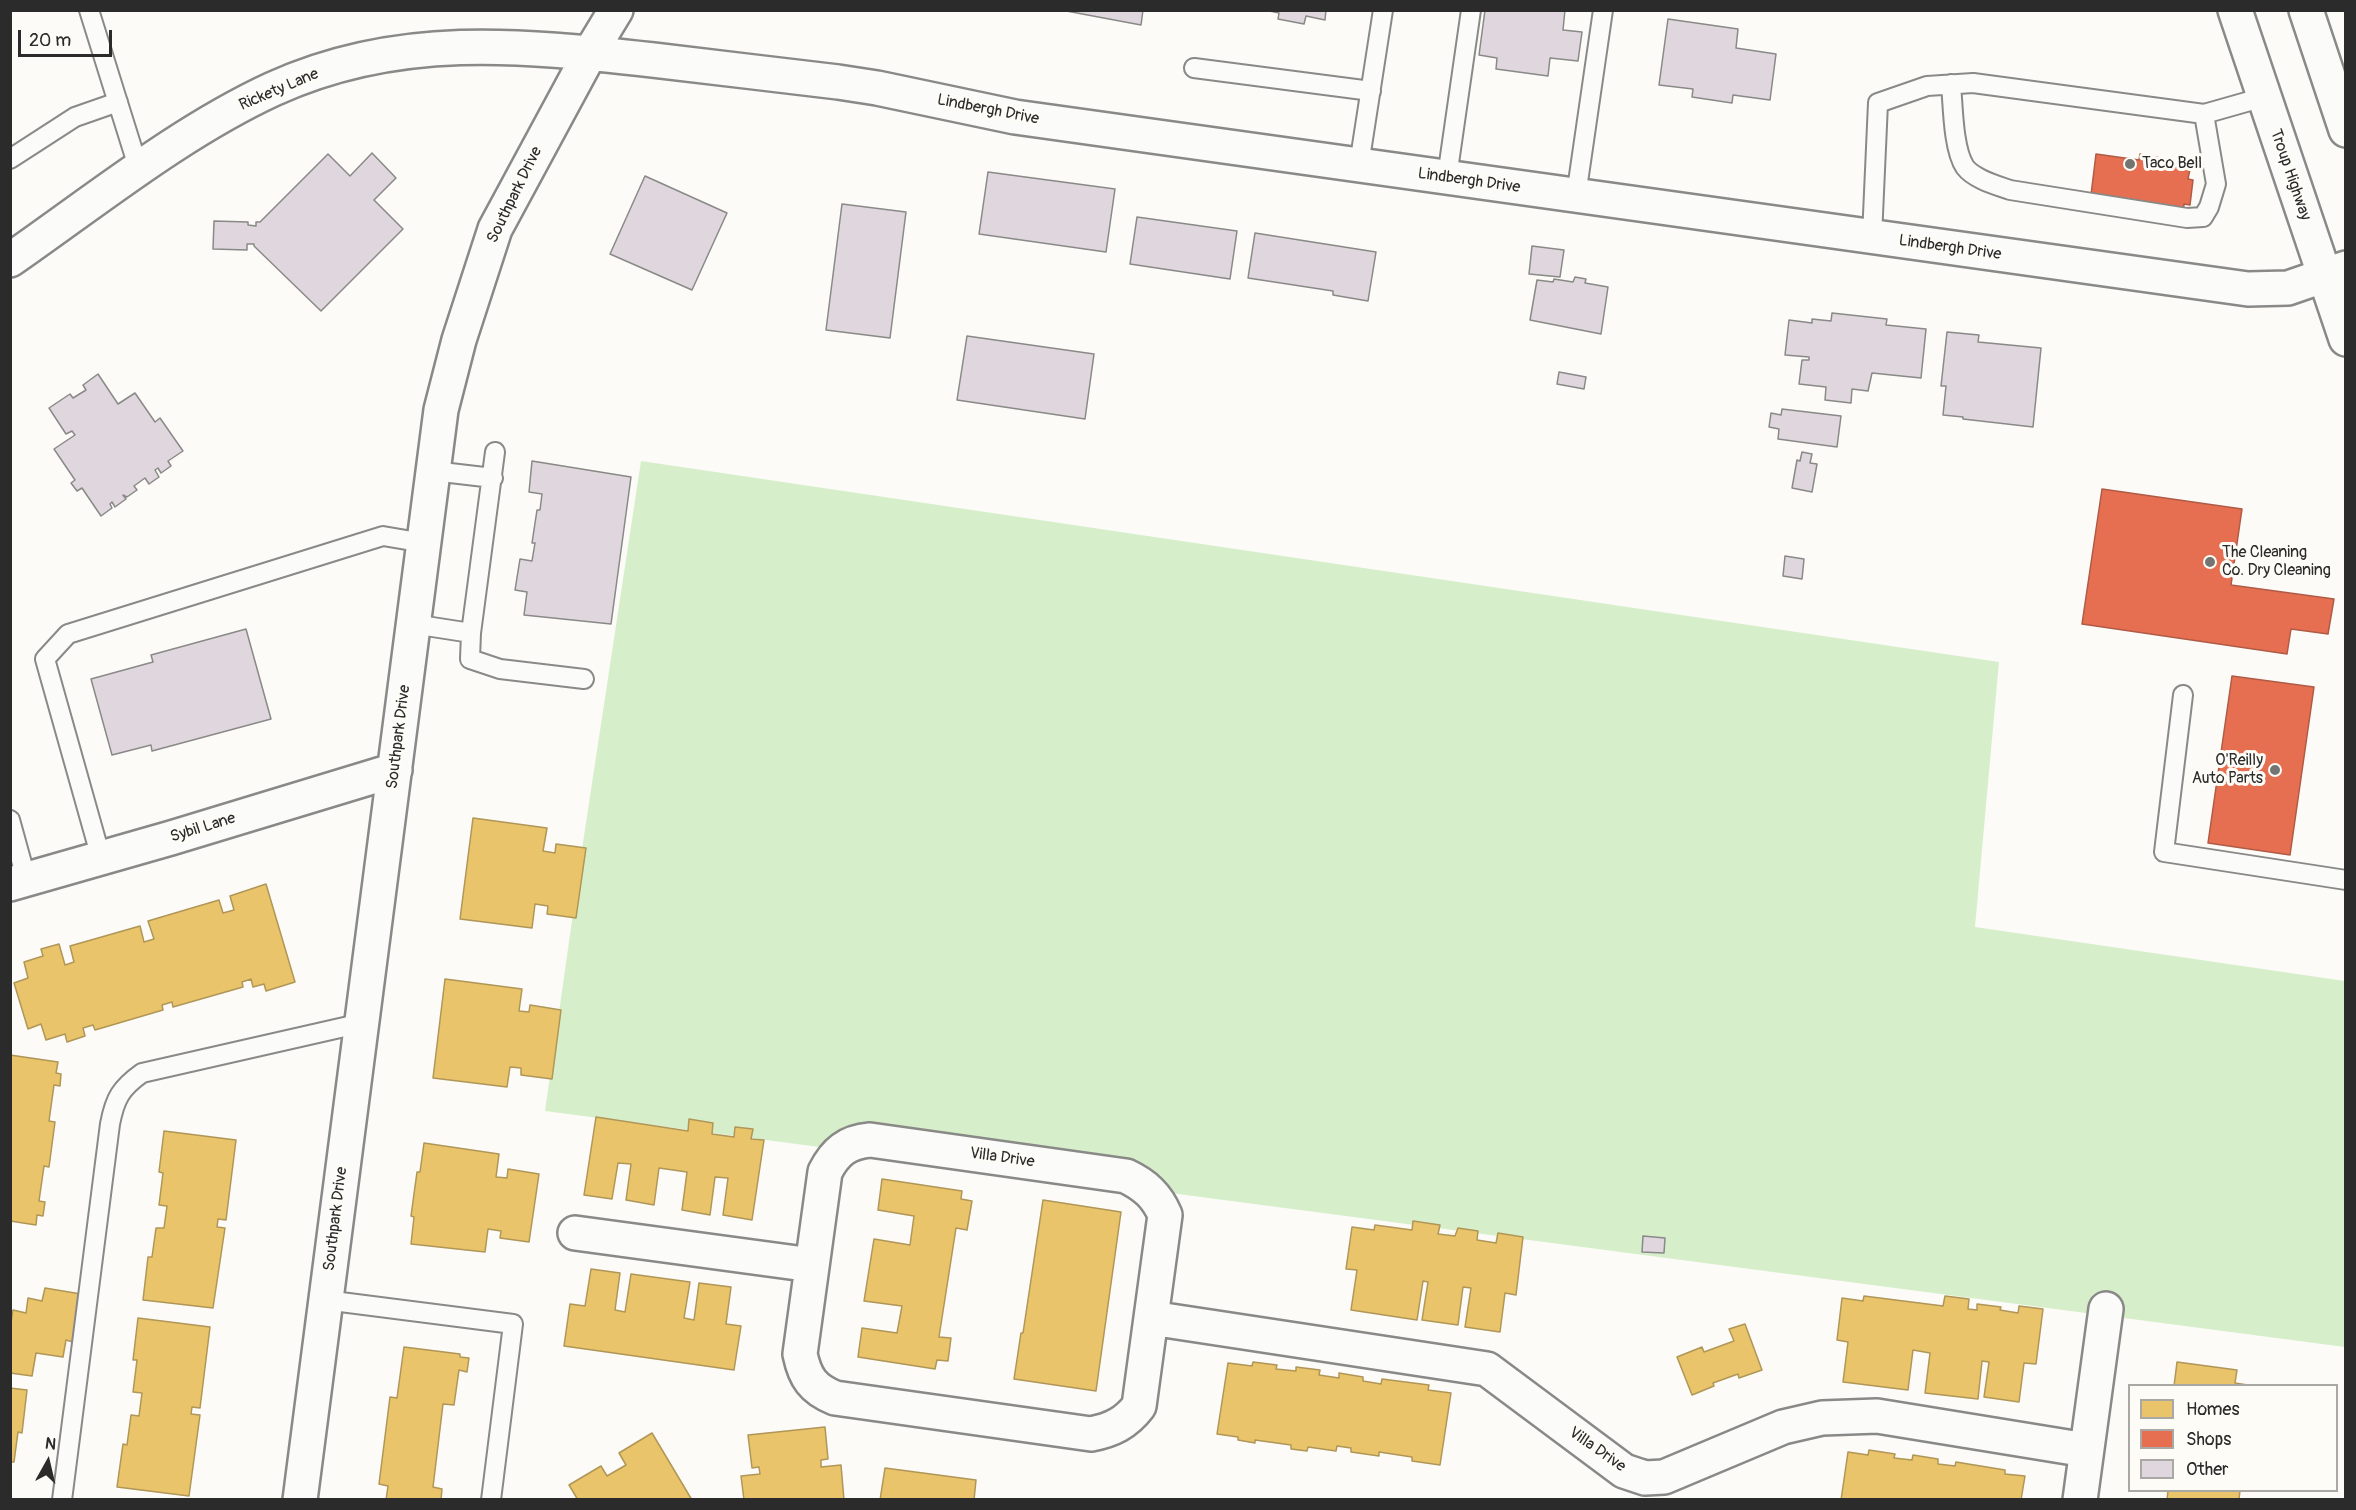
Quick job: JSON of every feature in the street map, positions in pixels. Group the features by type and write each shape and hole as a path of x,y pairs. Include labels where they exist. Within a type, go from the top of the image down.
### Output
{"main road":[{"name":"Southpark Drive","path":"300,1500 441,410 459,340 495,229 590,53 616,10"},
{"name":"Troup Highway","path":"2235,10 2264,97 2335,272 2346,339"},
{"path":"2306,10 2346,130"},
{"name":"Rickety Lane","path":"10,260 180,142 243,104 275,88 347,63 418,49 492,46 590,53"},
{"name":"Lindbergh Drive","path":"590,53 838,82 1015,117 2248,290 2289,288 2335,272"},
{"name":"Sybil Lane","path":"18,881 394,770"},
{"name":"Villa Drive","path":"870,1140 1126,1176 1142,1183 1159,1201 1165,1215 1139,1406 1129,1419 1108,1430 1092,1434 835,1398 823,1393 810,1384 803,1370 800,1354 812,1265 825,1172 831,1158 842,1148 857,1141 870,1140"},
{"path":"575,1233 812,1265"},
{"path":"2080,1500 2106,1309"},
{"name":"Villa Drive","path":"1151,1318 1487,1369 1624,1471 1645,1478 1664,1478 1783,1428 1822,1418 1877,1416 2086,1450"}],"lane":[{"path":"89,10 139,170"},
{"path":"1359,165 1383,10"},
{"path":"1447,177 1471,10"},
{"path":"1576,196 1603,10"},
{"path":"1194,68 1371,91"},
{"path":"1872,237 1878,103 1927,86 1973,83 2204,114 2264,97"},
{"path":"1951,84 1958,151 1965,168 1986,181 2010,190 2187,218 2203,217 2209,207 2216,184 2204,114"},
{"path":"10,159 75,117 118,102"},
{"path":"495,452 471,633 470,659 500,669 584,679"},
{"path":"433,471 493,478"},
{"path":"101,858 45,659 68,634 383,536 424,543"},
{"path":"413,624 471,633"},
{"path":"2183,695 2164,852 2346,880"},
{"path":"10,820 18,881"},
{"path":"62,1500 110,1124 114,1104 125,1085 142,1073 362,1023"},
{"path":"325,1300 513,1324 490,1500"}],"green space":[{"path":"641,461 1999,662 1975,927 2345,981 2345,1347 545,1111"}],"building: Homes":[{"path":"473,818 547,828 543,851 555,853 556,844 586,848 576,918 547,914 548,906 535,904 532,928 460,919"},
{"path":"266,884 295,982 266,991 264,984 253,987 251,979 242,982 243,987 173,1007 172,1002 162,1005 163,1010 95,1030 93,1025 83,1028 85,1036 67,1042 65,1034 46,1040 41,1024 28,1029 14,983 28,978 24,962 43,956 41,949 59,944 65,965 74,962 70,946 140,926 144,942 154,939 148,921 219,900 223,913 234,910 230,896"},
{"path":"445,979 522,989 519,1011 529,1012 530,1005 561,1010 552,1079 521,1075 521,1068 510,1067 507,1087 433,1078"},
{"path":"10,1055 58,1062 56,1073 61,1074 60,1086 54,1085 49,1121 55,1122 49,1167 44,1166 39,1201 45,1202 43,1216 37,1215 36,1225 10,1221"},
{"path":"596,1117 688,1131 689,1119 713,1123 712,1134 734,1137 735,1127 753,1129 751,1139 764,1140 752,1220 723,1215 728,1178 715,1177 710,1215 682,1210 687,1172 659,1168 654,1205 626,1200 631,1164 618,1163 612,1199 584,1195"},
{"path":"164,1131 236,1140 226,1220 218,1219 217,1227 225,1228 213,1308 143,1300 148,1257 152,1257 156,1228 164,1228 167,1206 159,1205 163,1173 159,1172"},
{"path":"424,1143 499,1154 496,1177 507,1178 508,1169 539,1174 529,1242 500,1238 501,1231 488,1229 485,1252 411,1244 414,1217 411,1216 417,1172 420,1172"},
{"path":"882,1179 962,1191 961,1199 972,1201 967,1230 956,1228 939,1337 951,1338 948,1361 937,1360 935,1369 858,1357 862,1328 897,1333 902,1306 864,1301 874,1239 910,1245 914,1216 878,1210"},
{"path":"1043,1200 1121,1212 1096,1391 1014,1379"},
{"path":"1413,1221 1440,1225 1438,1234 1455,1236 1458,1228 1478,1231 1477,1240 1496,1243 1498,1233 1523,1237 1516,1295 1505,1293 1500,1332 1465,1327 1471,1288 1463,1287 1458,1325 1422,1320 1428,1282 1423,1281 1417,1320 1351,1310 1357,1270 1346,1269 1352,1227 1374,1230 1375,1225 1412,1230"},
{"path":"591,1269 620,1273 615,1310 625,1312 631,1274 690,1282 684,1318 694,1320 699,1283 731,1287 726,1324 741,1326 734,1370 564,1346 570,1304 585,1306"},
{"path":"45,1288 81,1294 73,1342 66,1340 63,1357 36,1353 32,1376 10,1373 10,1328 13,1310 26,1313 28,1298 42,1301"},
{"path":"1864,1296 1943,1306 1945,1296 1969,1299 1968,1309 1977,1310 1977,1304 2001,1307 2000,1310 2018,1313 2019,1306 2043,1309 2036,1364 2024,1363 2019,1402 1984,1397 1989,1362 1982,1361 1978,1399 1925,1393 1930,1353 1913,1350 1908,1390 1843,1382 1848,1342 1837,1340 1842,1298 1863,1301"},
{"path":"138,1318 210,1327 200,1408 192,1407 191,1414 200,1415 189,1496 117,1487 123,1444 127,1445 131,1415 139,1416 142,1393 133,1392 137,1360 133,1360"},
{"path":"1745,1324 1762,1370 1739,1378 1738,1374 1713,1383 1714,1386 1692,1395 1677,1357 1702,1347 1704,1352 1734,1341 1729,1329"},
{"path":"404,1347 460,1354 460,1357 469,1358 467,1372 459,1370 454,1405 443,1404 433,1487 442,1489 441,1500 386,1500 388,1486 379,1484 390,1397 397,1398"},
{"path":"1253,1362 1277,1365 1276,1369 1296,1371 1296,1367 1320,1370 1319,1375 1339,1378 1339,1373 1363,1377 1363,1381 1381,1384 1382,1379 1429,1385 1428,1390 1451,1393 1440,1465 1412,1461 1412,1457 1379,1452 1379,1456 1351,1452 1351,1448 1337,1446 1336,1451 1308,1447 1307,1451 1291,1449 1291,1445 1255,1440 1255,1443 1238,1440 1238,1437 1217,1434 1228,1363 1252,1366"},
{"path":"2177,1362 2237,1370 2235,1383 2241,1384 2174,1384"},
{"path":"10,1388 27,1390 22,1433 18,1432 14,1462 10,1462"},
{"path":"825,1427 828,1459 821,1460 821,1467 841,1465 844,1500 744,1500 741,1476 760,1474 759,1467 752,1468 748,1435"},
{"path":"652,1433 692,1500 578,1500 569,1485 601,1466 607,1476 626,1465 619,1453"},
{"path":"1869,1450 1895,1454 1894,1458 1912,1460 1913,1455 1938,1459 1938,1464 1955,1466 1956,1462 2005,1470 2005,1474 2025,1476 2021,1500 1841,1500 1848,1452 1868,1455"},
{"path":"885,1468 976,1480 974,1500 880,1500"},
{"path":"2168,1492 2240,1492 2239,1500 2167,1500"}],"building: Shops":[{"path":"2096,154 2139,160 2140,154 2191,164 2188,179 2193,180 2190,205 2184,204 2183,217 2090,203"},
{"path":"2102,489 2242,509 2231,585 2334,599 2328,634 2291,629 2287,654 2082,624"},
{"path":"2232,676 2314,687 2290,855 2208,843"}],"building: Other":[{"path":"1061,10 1143,10 1141,25"},
{"path":"1265,10 1326,10 1325,20 1306,16 1304,24 1278,19 1279,13"},
{"path":"1485,10 1565,10 1563,30 1582,32 1578,61 1550,58 1548,76 1496,69 1497,58 1479,55"},
{"path":"1668,19 1738,29 1736,48 1776,54 1770,100 1733,95 1732,103 1692,97 1693,89 1659,85"},
{"path":"372,153 396,178 374,200 403,229 321,311 254,244 247,244 247,250 213,249 214,221 248,222 248,225 256,226 256,222 260,222 328,154 350,176"},
{"path":"988,172 1115,189 1106,252 979,234"},
{"path":"645,176 727,213 692,290 610,254"},
{"path":"842,204 906,212 890,338 826,330"},
{"path":"1137,217 1237,231 1230,279 1130,264"},
{"path":"1255,233 1376,252 1368,301 1333,295 1333,291 1248,278"},
{"path":"1532,246 1564,250 1560,277 1529,274"},
{"path":"1575,277 1586,279 1585,283 1608,287 1601,334 1530,320 1537,280 1553,282 1554,279 1573,282"},
{"path":"1832,313 1887,319 1886,325 1926,329 1921,378 1872,373 1868,391 1852,389 1851,403 1825,400 1826,387 1799,384 1802,360 1809,360 1809,357 1785,355 1789,320 1812,323 1812,319 1831,321"},
{"path":"1947,332 1979,335 1978,342 2041,348 2033,427 1943,415 1946,386 1941,386"},
{"path":"967,336 1094,354 1085,419 957,400"},
{"path":"1559,372 1586,377 1584,389 1557,384"},
{"path":"98,374 118,404 135,393 155,422 160,418 183,451 168,461 171,466 161,473 158,468 155,470 159,477 149,484 145,478 134,486 137,490 127,497 123,495 126,499 115,507 112,502 110,504 112,508 101,516 82,488 77,491 71,483 75,480 54,449 75,435 72,431 66,434 49,408 70,394 73,398 86,390 83,385"},
{"path":"1782,409 1841,416 1837,447 1778,439 1779,429 1769,427 1771,413 1781,415"},
{"path":"1802,452 1812,454 1810,463 1817,464 1812,492 1792,488 1797,460 1800,461"},
{"path":"532,461 631,477 611,624 524,615 527,592 515,590 520,559 532,561 535,543 532,543 542,494 529,492"},
{"path":"1785,556 1804,559 1802,579 1783,576"},
{"path":"246,629 271,719 152,751 151,745 112,755 91,679 153,662 151,655"},
{"path":"1643,1236 1665,1238 1664,1253 1642,1252"}],"place":[{"name":"Taco Bell","path":"2130,164"},
{"name":"The Cleaning Co. Dry Cleaning","path":"2210,562"},
{"name":"O'Reilly Auto Parts","path":"2275,770"}]}
